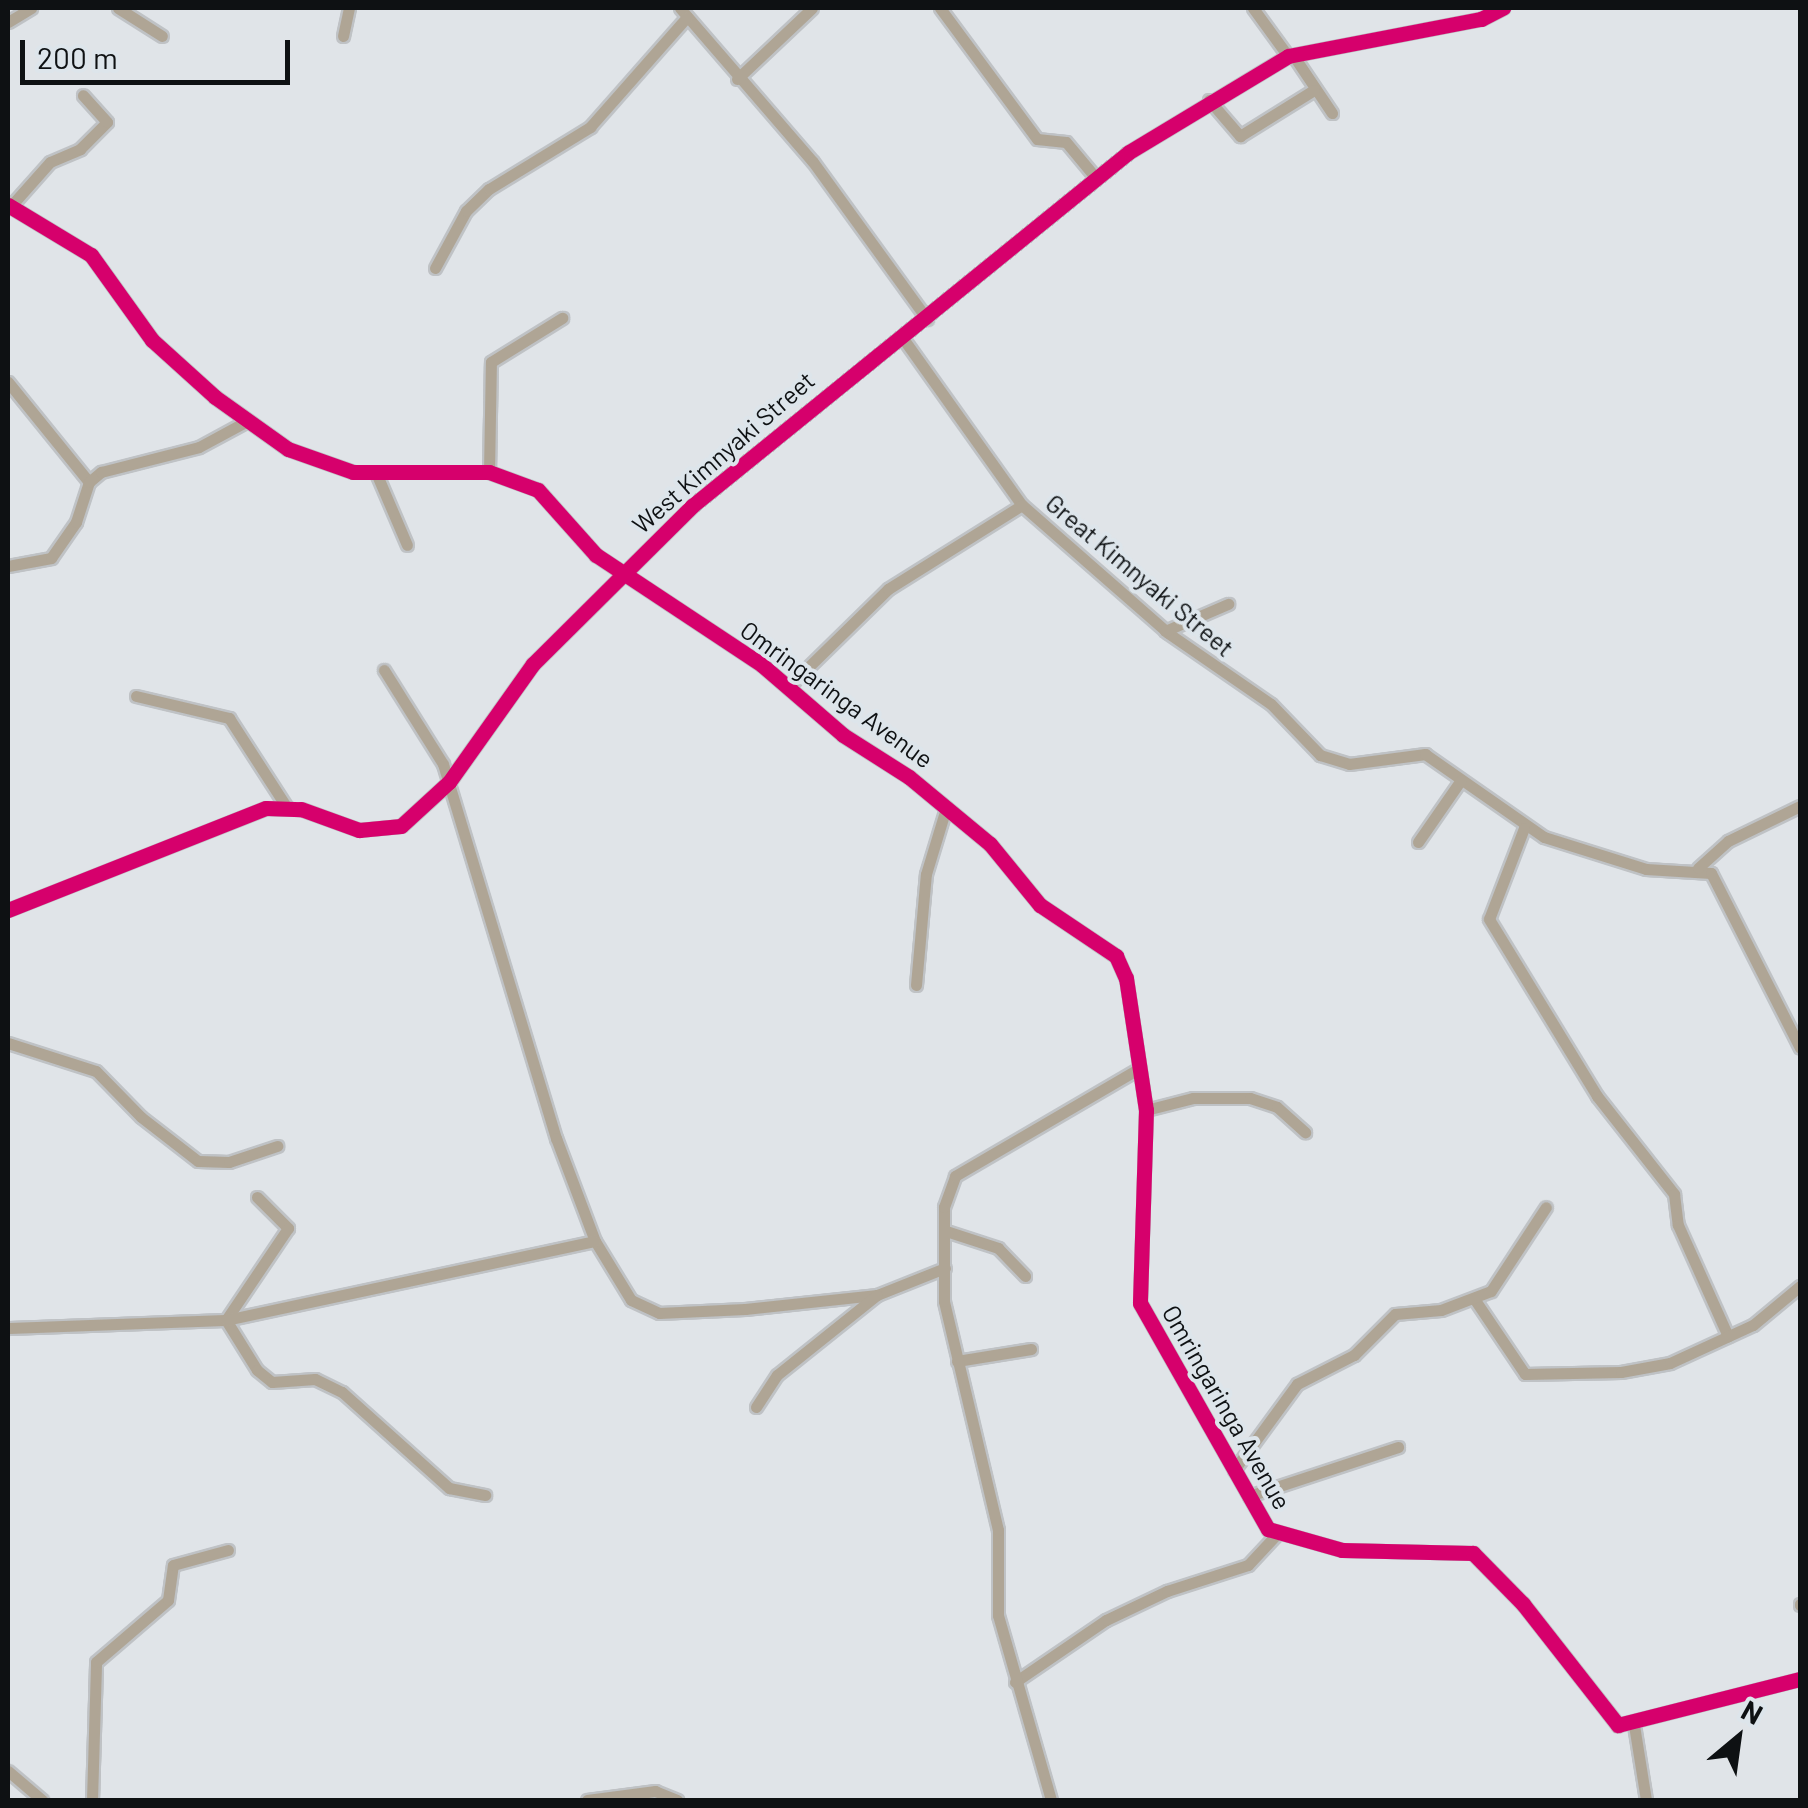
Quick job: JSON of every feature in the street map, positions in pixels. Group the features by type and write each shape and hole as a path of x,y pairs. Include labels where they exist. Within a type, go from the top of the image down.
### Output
{"street":[{"path":"8,22 31,8"},
{"path":"118,8 162,36"},
{"path":"343,36 349,8"},
{"path":"737,79 812,8"},
{"path":"940,8 1036,139 1066,142 1096,178"},
{"path":"1254,8 1332,113"},
{"name":"West Kimnyaki Street","path":"8,910 231,817 286,806 359,830 391,831 449,782 508,692 692,506 1096,178 1210,100 1291,56 1481,19 1504,8"},
{"path":"436,268 466,211 490,189 590,127 683,12 812,162 927,319"},
{"path":"1210,100 1240,136 1314,90"},
{"path":"82,94 107,122 80,149 50,162 9,206 90,255 140,328 247,422 323,464 377,474 489,472 492,362 562,318"},
{"name":"Great Kimnyaki Street","path":"902,337 1022,505 1165,631 1271,704 1320,755 1349,764 1426,754 1524,828 1646,869 1698,868"},
{"path":"8,382 89,482"},
{"path":"8,566 52,558 70,532 89,482 115,467 200,447 247,422"},
{"name":"Omringaringa Avenue","path":"489,472 538,490 582,542 789,686 843,735 990,844 1040,905 1116,956 1126,978 1146,1110 1140,1303 1249,1496 1276,1535 1356,1551 1474,1553 1549,1634 1603,1712 1618,1725 1634,1725"},
{"path":"377,474 407,545"},
{"path":"789,686 888,588 1022,505"},
{"path":"1165,631 1228,604"},
{"path":"384,670 438,752 556,1138 595,1241 632,1300 646,1311 706,1312 876,1296"},
{"path":"136,696 228,718 286,806"},
{"path":"1418,842 1461,780"},
{"path":"1799,1040 1718,882 1698,868 1728,841 1800,806"},
{"path":"916,984 925,878 946,808"},
{"path":"1524,828 1488,919 1596,1096 1674,1194 1678,1225 1728,1336"},
{"path":"8,1042 96,1071 141,1118 198,1161 230,1162 277,1146"},
{"path":"1051,1800 998,1616 998,1530 944,1301 946,1194 955,1176 1138,1069"},
{"path":"1146,1110 1193,1098 1250,1098 1277,1107 1305,1132"},
{"path":"226,1320 288,1232 283,1217 257,1197"},
{"path":"1234,1470 1297,1384 1354,1355 1395,1314 1475,1300 1491,1292 1546,1208"},
{"path":"946,1231 998,1248 1025,1276"},
{"path":"8,1328 226,1320 595,1241"},
{"path":"756,1407 777,1375 876,1296 945,1268"},
{"path":"1475,1300 1515,1364 1532,1376 1636,1371 1766,1317 1800,1286"},
{"path":"226,1320 264,1378 324,1383 376,1416 450,1488 485,1495"},
{"path":"957,1361 1032,1349"},
{"path":"1249,1496 1398,1447"},
{"path":"1015,1682 1106,1620 1167,1590 1248,1565 1276,1535"},
{"path":"92,1800 96,1662 168,1600 173,1565 228,1550"},
{"path":"1646,1800 1634,1725 1715,1696 1800,1680"},
{"path":"8,1771 42,1800"},
{"path":"587,1800 654,1791 677,1800"}],"cycle path":[{"path":"8,910 266,808 301,809 359,830 401,826 449,782 533,664 692,506 1129,152 1288,56 1481,19 1503,8"},
{"path":"8,205 91,255 152,340 215,397 288,449 353,472 489,472 538,490 596,555 762,665 843,735 909,777 990,844 1040,905 1116,956 1126,978 1146,1110 1140,1303 1268,1529 1342,1550 1473,1553 1523,1604 1618,1725 1800,1679"}]}
